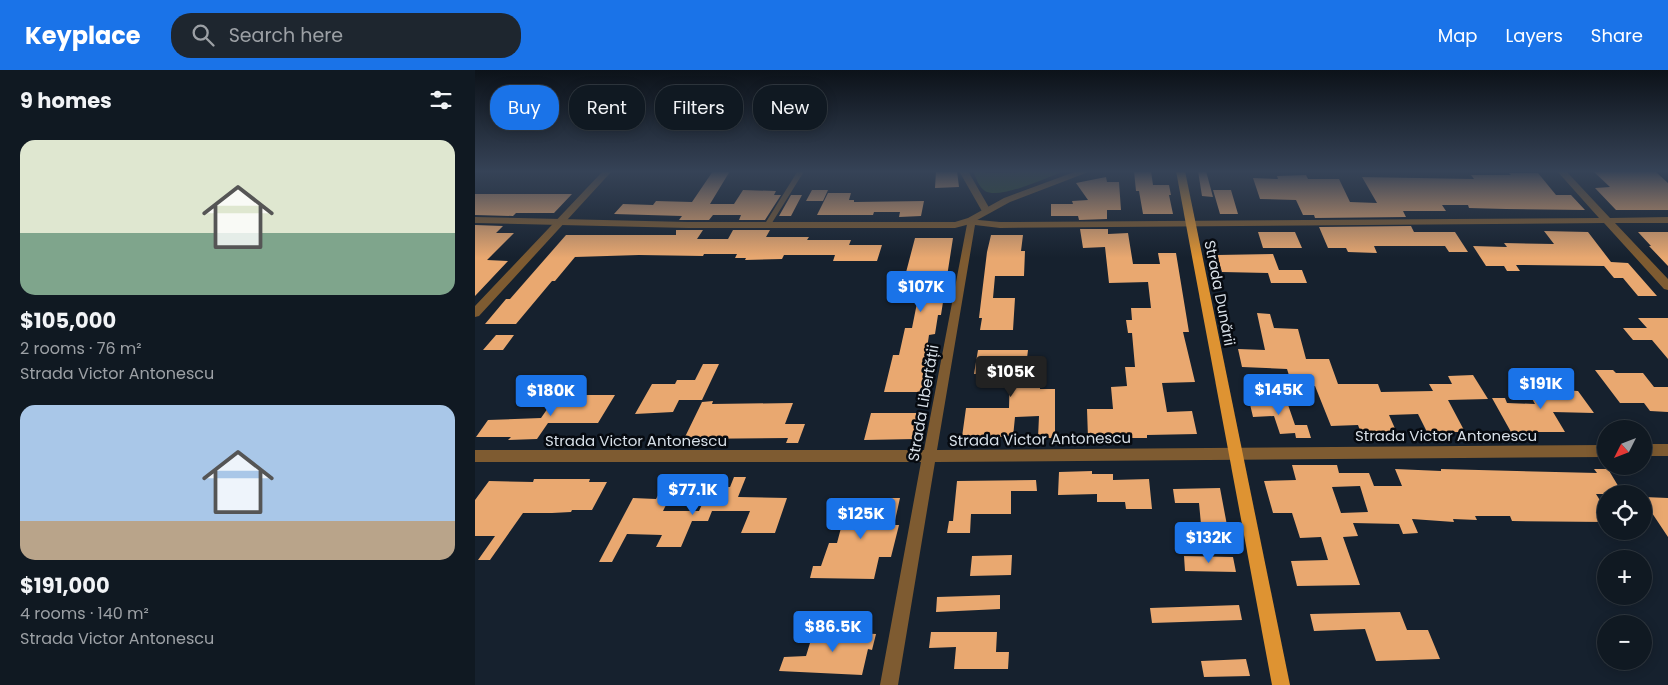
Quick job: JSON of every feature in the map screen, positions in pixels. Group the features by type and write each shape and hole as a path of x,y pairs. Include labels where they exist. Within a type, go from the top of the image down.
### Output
{"main road":[{"name":"Strada Dunării","path":"1185,200 1281,685"}],"street":[{"path":"475,313 581,200"},
{"path":"979,200 986,211"},
{"path":"475,220 955,225 971,221 986,211 1011,200"},
{"path":"1587,200 1668,286"},
{"path":"971,221 999,225 1190,225 1668,220"},
{"name":"Strada Libertății","path":"889,685 971,221"},
{"name":"Strada Victor Antonescu","path":"475,456 930,456 1597,450"},
{"path":"1653,450 1668,450"}],"lane":[{"path":"768,224 783,200"}],"building":[{"path":"475,200 567,200 554,213 516,213 513,216 475,215"},
{"path":"694,200 713,200 710,204 734,204 737,200 778,200 765,220 739,220 741,215 713,215 709,220 679,220 682,216 614,214 623,204 653,205 656,201 692,202"},
{"path":"788,200 800,200 791,216 779,216"},
{"path":"807,200 824,200 823,201"},
{"path":"825,200 854,200 854,202 924,201 921,216 899,217 900,212 874,212 873,215 817,215"},
{"path":"1120,200 1121,210 1107,210 1107,219 1079,220 1078,216 1051,216 1051,204 1073,204 1072,201"},
{"path":"1141,200 1170,200 1173,214 1143,214"},
{"path":"1216,200 1234,200 1238,214 1220,214"},
{"path":"1285,200 1349,200 1350,202 1377,203 1375,200 1575,200 1585,210 1469,208 1468,205 1442,205 1446,211 1403,211 1406,217 1315,218 1314,215 1303,215 1296,200"},
{"path":"1606,200 1668,200 1668,210 1616,210"},
{"path":"475,225 503,226 496,233 514,233 487,260 508,261 475,296"},
{"path":"1411,226 1414,232 1455,232 1468,252 1449,252 1445,246 1374,246 1377,253 1348,252 1346,248 1328,248 1319,227"},
{"path":"1080,229 1108,229 1108,234 1128,233 1133,264 1160,264 1158,253 1176,253 1189,332 1183,332 1195,382 1162,383 1167,412 1192,411 1197,434 1147,435 1147,438 1088,438 1087,409 1113,409 1111,387 1127,386 1125,367 1135,367 1132,333 1128,333 1126,320 1132,320 1131,308 1151,308 1148,282 1109,283 1105,247 1083,248"},
{"path":"676,230 703,230 697,239 728,239 733,230 770,230 766,237 809,237 807,240 851,240 849,245 882,245 877,261 833,261 835,255 784,255 782,259 745,260 746,258 735,258 737,254 575,257 516,324 485,324 506,299 510,299 566,235 676,235"},
{"path":"1544,231 1588,232 1611,262 1628,263 1657,296 1638,296 1623,278 1614,278 1604,266 1516,265 1520,271 1507,271 1504,266 1486,266 1473,246 1507,247 1504,243 1554,244"},
{"path":"1258,232 1295,232 1302,248 1263,248"},
{"path":"1638,232 1668,232 1668,266 1649,246 1651,246"},
{"path":"991,235 1023,235 1021,251 1025,251 1024,276 995,276 993,298 1015,298 1013,330 980,330 982,318 979,318 987,252"},
{"path":"915,238 953,238 941,315 938,315 935,334 929,335 926,355 932,355 925,392 884,392 893,355 899,355 905,328 912,328 917,303 898,303"},
{"path":"1273,254 1279,270 1302,270 1307,283 1271,283 1268,273 1222,272 1217,255"},
{"path":"1257,313 1270,314 1274,328 1298,329 1306,359 1329,359 1338,384 1378,384 1381,392 1433,391 1429,384 1452,384 1448,376 1473,375 1488,399 1448,400 1465,432 1427,432 1418,414 1389,415 1397,433 1361,433 1358,425 1331,426 1315,386 1292,385 1287,369 1242,367 1238,349 1265,350"},
{"path":"1638,318 1668,318 1668,359 1652,340 1633,340 1623,328 1647,328"},
{"path":"496,335 514,335 503,350 483,350"},
{"path":"978,350 1028,350 1025,375 1040,375 1040,389 1055,389 1055,438 1038,438 1039,416 1015,417 1013,437 962,437 966,408 1009,408 1010,373 974,374"},
{"path":"703,364 719,364 702,400 679,400 673,412 635,414 652,384 675,384 677,380 695,380"},
{"path":"1595,370 1613,370 1616,373 1643,373 1654,387 1668,387 1668,412 1650,411 1644,403 1620,403"},
{"path":"1526,388 1578,391 1594,413 1553,412 1565,432 1511,432 1492,398 1505,398 1507,403 1535,404"},
{"path":"557,395 615,395 598,423 548,423 537,439 508,440 511,437 476,437 488,420 541,418"},
{"path":"1286,399 1295,425 1307,425 1311,438 1296,438 1295,433 1280,434 1274,416 1253,417 1249,400"},
{"path":"713,401 712,404 793,403 785,424 805,424 798,443 786,443 788,438 684,439 702,402"},
{"path":"871,413 919,413 915,439 864,440"},
{"path":"1292,465 1337,465 1339,473 1369,473 1374,486 1402,486 1395,469 1597,473 1597,475 1612,475 1618,485 1597,485 1597,522 1512,521 1510,516 1475,516 1477,520 1453,519 1454,522 1412,519 1418,533 1403,534 1399,524 1353,523 1358,536 1343,537 1360,585 1297,586 1291,561 1328,560 1321,537 1300,538 1292,513 1273,513 1264,481 1296,480","holes":["1360,486 1368,512 1341,513 1332,487"]},
{"path":"1092,471 1092,474 1113,474 1113,480 1149,479 1152,509 1126,509 1125,502 1097,502 1097,494 1058,495 1059,472"},
{"path":"734,477 746,477 738,497 787,498 775,533 741,533 750,511 712,511 708,521 692,521 681,547 656,547 662,535 627,534 612,562 599,562 633,498 656,499 663,486 675,487 663,511 699,511 710,487 730,487"},
{"path":"534,479 590,479 589,482 607,482 592,510 523,513 490,560 478,560 495,536 475,536 475,500 489,481 533,482"},
{"path":"1036,480 1037,491 1011,491 1011,514 971,514 970,533 947,533 949,521 953,521 957,481"},
{"path":"1220,488 1229,536 1202,535 1199,503 1175,503 1173,489"},
{"path":"1652,497 1668,498 1668,537 1652,513"},
{"path":"849,498 900,498 894,525 899,525 891,557 879,557 874,579 810,578 813,566 821,566 829,543 837,543"},
{"path":"1012,555 1011,575 970,576 972,556"},
{"path":"1184,556 1233,557 1236,572 1185,571"},
{"path":"1000,595 1000,609 936,612 937,597"},
{"path":"1239,605 1242,620 1152,623 1150,608"},
{"path":"1400,612 1407,630 1428,630 1440,659 1376,661 1365,629 1314,631 1310,614"},
{"path":"824,624 839,625 838,632 876,634 872,650 868,649 862,675 779,671 784,657 806,656 814,630 823,630"},
{"path":"931,632 997,632 996,652 1009,652 1008,669 954,669 956,647 929,648"},
{"path":"1246,659 1250,676 1204,677 1201,661"}]}
